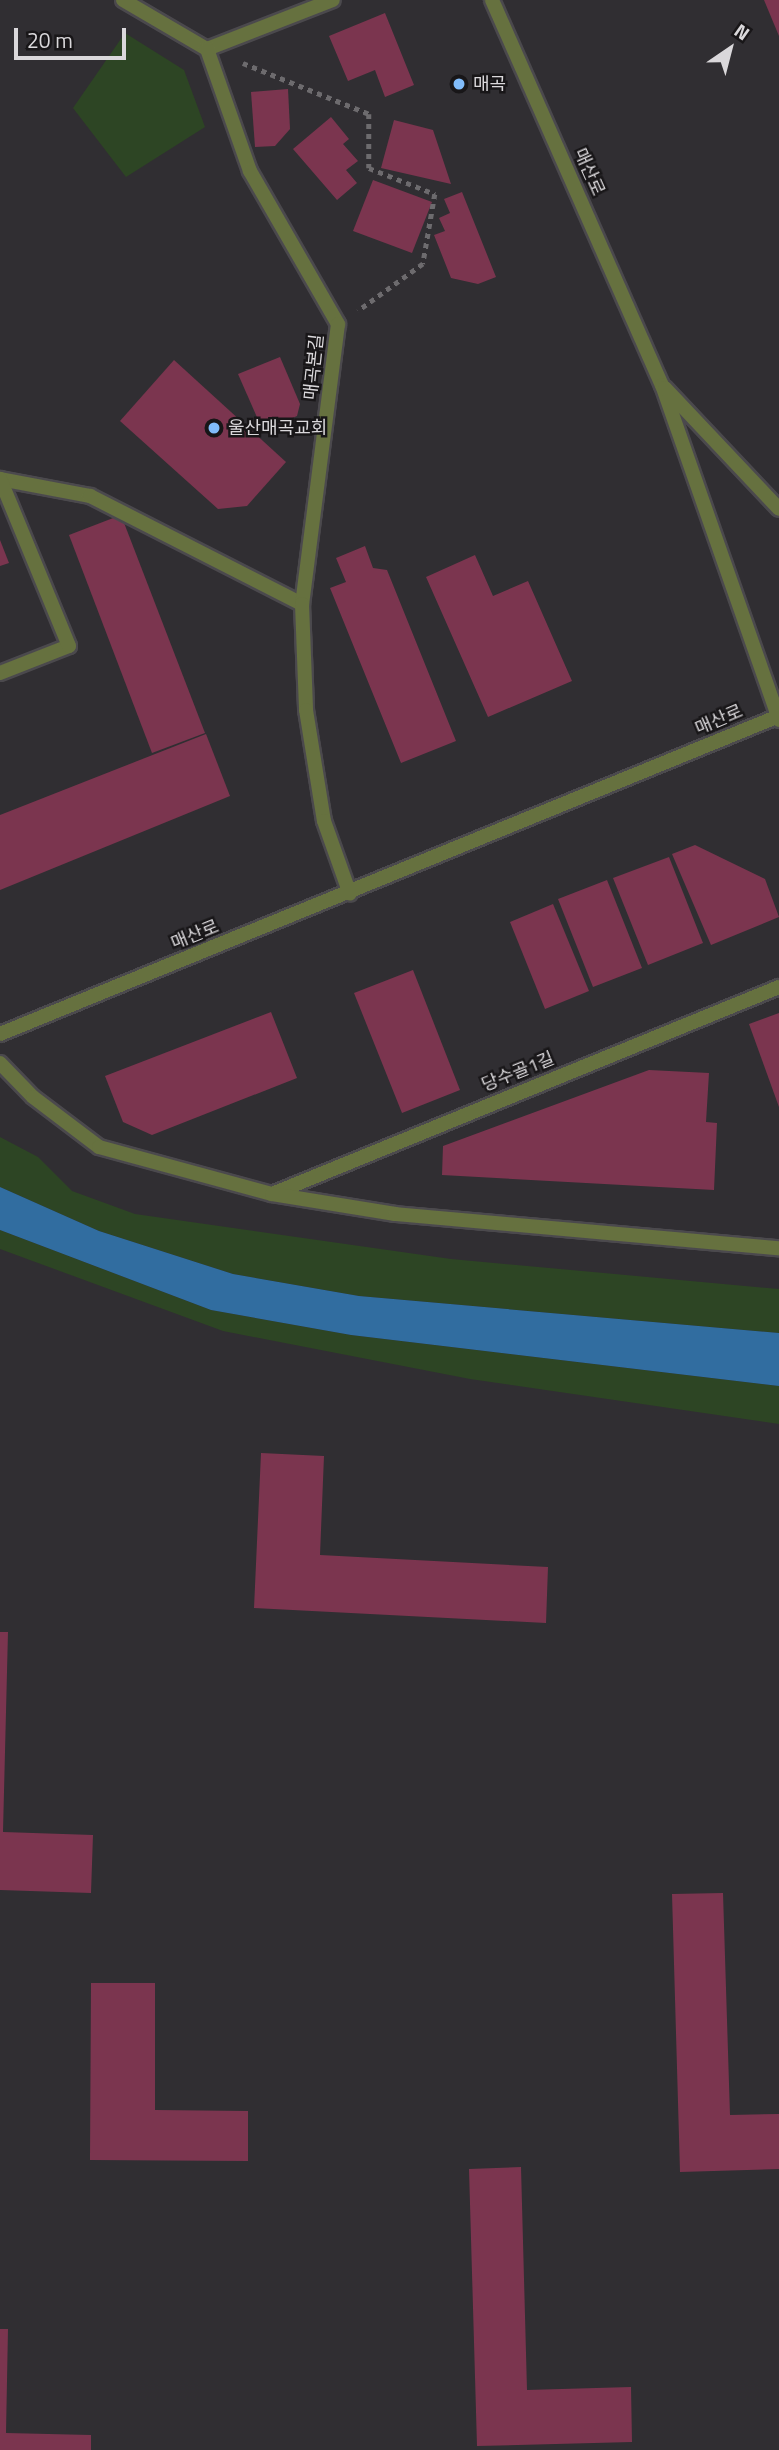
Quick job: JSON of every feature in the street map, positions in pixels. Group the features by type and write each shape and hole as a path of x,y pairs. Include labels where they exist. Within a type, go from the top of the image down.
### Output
{"street":[{"path":"123,0 207,49 333,0"},
{"name":"매산로","path":"0,1034 350,894 778,717 662,385 492,0"},
{"name":"매곡본길","path":"207,49 250,171 338,324 303,604 306,710 324,821 350,894"},
{"path":"662,385 779,509"},
{"path":"0,673 69,646 0,479 90,496 303,604"},
{"name":"당수골1길","path":"272,1194 779,987"},
{"path":"0,1063 33,1097 99,1147 272,1194 395,1213 779,1248"}],"path":[{"path":"207,49 369,114 369,169 435,194 423,264 338,324"}],"green space":[{"path":"125,33 184,70 205,127 126,177 73,108"},
{"path":"0,1137 38,1157 72,1191 135,1214 451,1259 779,1289 779,1333 359,1296 233,1274 99,1231 0,1187"},
{"path":"0,1230 211,1310 351,1335 779,1386 779,1424 470,1379 223,1331 0,1249"}],"water":[{"path":"0,1187 99,1231 233,1274 359,1296 779,1333 779,1386 351,1335 211,1310 0,1230"}],"building":[{"path":"764,0 779,0 779,36"},
{"path":"385,13 414,85 385,97 375,70 348,81 329,36"},
{"path":"288,89 290,129 275,146 255,147 251,92"},
{"path":"331,117 349,139 343,144 358,161 346,170 357,183 337,200 293,149"},
{"path":"394,120 433,130 451,184 381,168"},
{"path":"373,180 432,202 412,253 353,231"},
{"path":"462,192 496,277 478,284 451,278 434,235 445,231 439,218 450,213 444,199"},
{"path":"280,357 300,404 297,416 263,431 238,374"},
{"path":"174,360 286,462 247,506 218,509 120,421"},
{"path":"121,515 205,733 152,753 69,535"},
{"path":"0,540 9,563 0,566"},
{"path":"365,546 373,568 387,570 456,741 401,763 330,588 346,582 336,558"},
{"path":"475,555 493,596 528,581 572,681 488,717 426,577"},
{"path":"206,734 230,796 0,890 0,815"},
{"path":"695,845 765,879 779,917 711,945 672,854"},
{"path":"669,857 703,943 648,965 613,878"},
{"path":"607,880 642,968 593,987 558,899"},
{"path":"553,904 589,991 545,1009 510,922"},
{"path":"413,970 460,1090 402,1113 354,993"},
{"path":"271,1012 297,1078 152,1135 123,1122 105,1076"},
{"path":"779,1013 779,1107 749,1024"},
{"path":"649,1070 709,1073 706,1122 717,1123 714,1190 442,1175 443,1146"},
{"path":"261,1453 324,1456 320,1555 548,1567 546,1623 254,1608"},
{"path":"0,1632 8,1632 3,1832 93,1835 91,1893 0,1890"},
{"path":"723,1893 730,2115 779,2114 779,2169 680,2172 672,1894"},
{"path":"91,1983 155,1983 155,2110 248,2111 248,2161 90,2160"},
{"path":"521,2167 527,2390 631,2387 632,2442 477,2446 469,2169"},
{"path":"0,2329 8,2329 6,2433 91,2435 91,2450 0,2450"}],"place":[{"name":"매곡","path":"459,84"},
{"name":"울산매곡교회","path":"214,428"}]}
